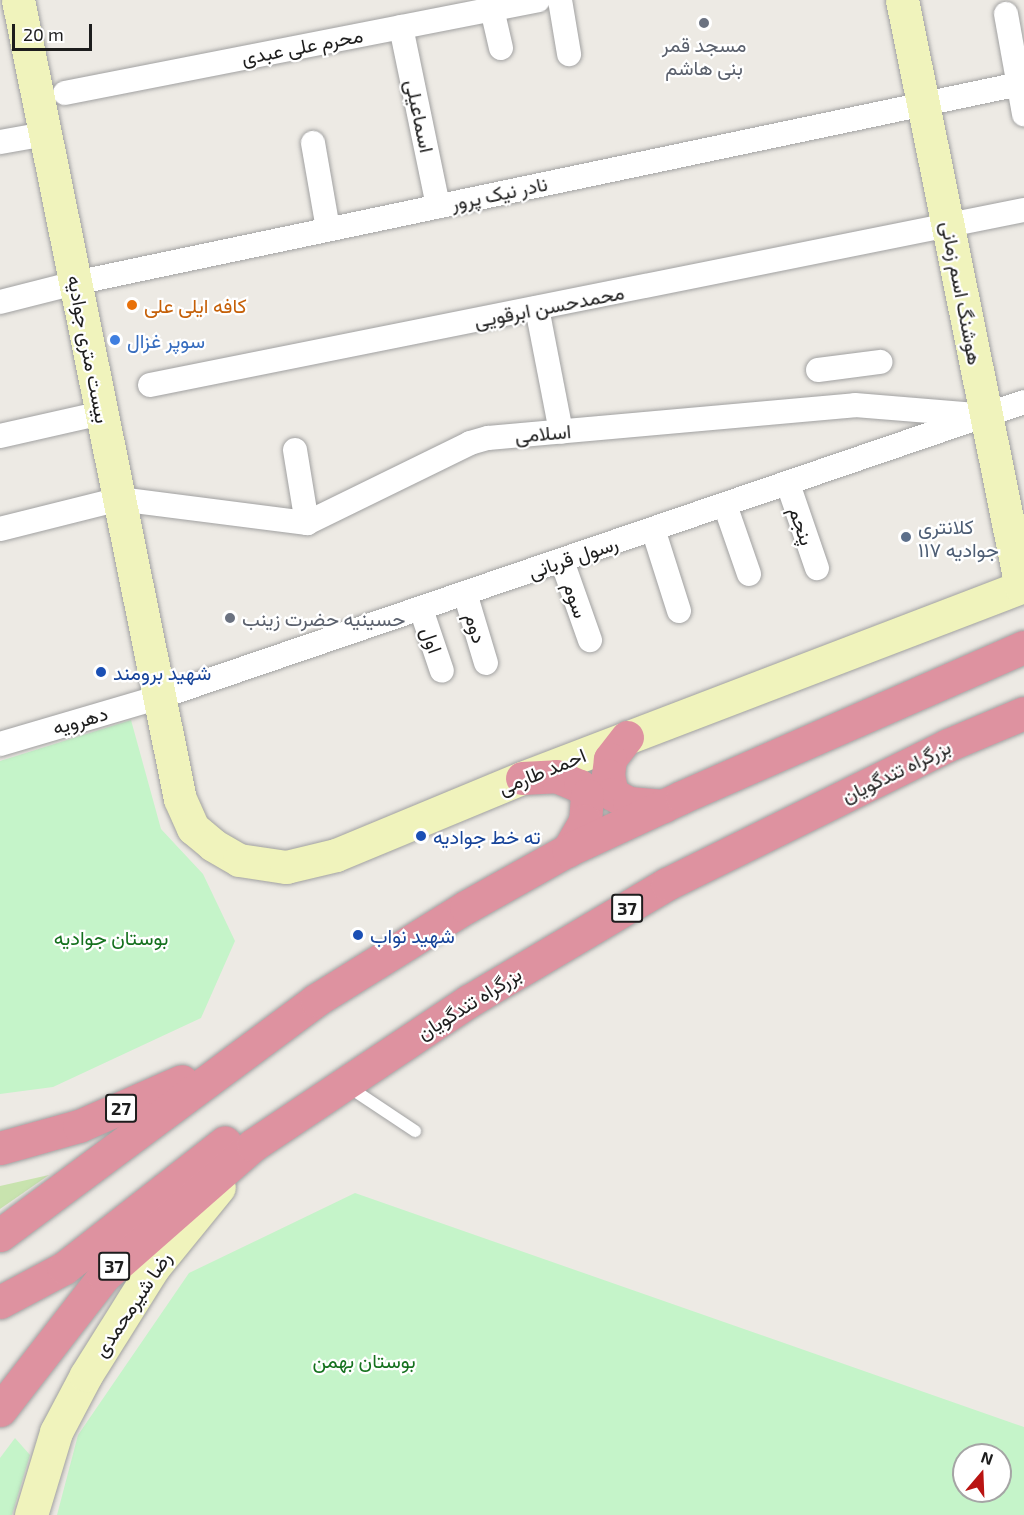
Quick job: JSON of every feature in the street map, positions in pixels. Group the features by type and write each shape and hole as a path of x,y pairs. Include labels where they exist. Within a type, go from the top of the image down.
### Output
{"highway":[{"path":"0,1235 316,1000 466,907 568,850 1024,646"},
{"name":"بزرگراه تندگویان","path":"0,1410 104,1276 241,1143 345,1084 469,1001 667,884 948,745 1024,713"},
{"path":"627,737 610,759 608,775 612,794 629,803 664,806"},
{"path":"522,778 556,776 580,786 587,795 585,820 568,850"},
{"path":"0,1302 64,1268 241,1143 313,1086 388,1055"},
{"name":"27","path":"0,1148 79,1126 239,1056"}],"street":[{"name":"بیست متری جوادیه","path":"18,0 160,697"},
{"name":"محرم علی عبدی","path":"65,93 401,27 482,7 538,0"},
{"path":"560,0 569,54"},
{"name":"هوشنگ اسم زمانی","path":"902,0 1022,586"},
{"path":"482,7 501,48"},
{"path":"1006,14 1021,84 1024,114"},
{"name":"اسماعیلی","path":"401,27 438,206"},
{"name":"نادر نیک پرور","path":"0,302 75,283 923,102 1021,84"},
{"path":"0,142 45,134"},
{"path":"313,143 328,229"},
{"name":"محمدحسن ابرقویی","path":"150,385 1024,210"},
{"path":"537,308 561,432"},
{"path":"818,370 880,362"},
{"path":"851,367 855,405"},
{"name":"رسول قربانی","path":"160,697 1024,402"},
{"name":"اسلامی","path":"307,523 470,443 561,432 855,405 986,416"},
{"path":"0,436 102,413"},
{"path":"0,529 119,499 307,523 295,450"},
{"name":"پنجم","path":"788,484 817,568"},
{"path":"725,505 749,574"},
{"path":"653,529 680,611"},
{"name":"سوم","path":"562,561 590,640"},
{"name":"احمد طارمی","path":"160,697 180,799 193,828 239,860 286,867 336,855 522,778 1022,586"},
{"name":"دوم","path":"465,593 486,663"},
{"name":"اول","path":"421,609 442,671"},
{"name":"دهرویه","path":"1,737 160,697"},
{"name":"رضا شیرمحمدی","path":"31,1515 56,1432 86,1375 153,1268 241,1143"}],"lane":[{"path":"345,1084 415,1131"}],"green space":[{"name":"بوستان جوادیه","path":"131,720 161,829 203,874 235,941 201,1018 53,1087 0,1094 0,761"},
{"path":"49,1175 0,1209 0,1186"},
{"name":"بوستان بهمن","path":"355,1193 1024,1427 1024,1515 57,1515 78,1435 189,1273"},
{"path":"15,1438 30,1455 12,1515 0,1515 0,1458"}],"place":[{"name":"مسجد قمر بنی هاشم","path":"704,23"},
{"name":"کافه ایلی علی","path":"132,305"},
{"name":"سوپر غزال","path":"115,340"},
{"name":"کلانتری ۱۱۷ جوادیه","path":"906,537"},
{"name":"حسینیه حضرت زینب","path":"230,618"},
{"name":"شهید برومند","path":"101,672"},
{"name":"ته خط جوادیه","path":"421,836"},
{"name":"شهید نواب","path":"358,935"}]}
